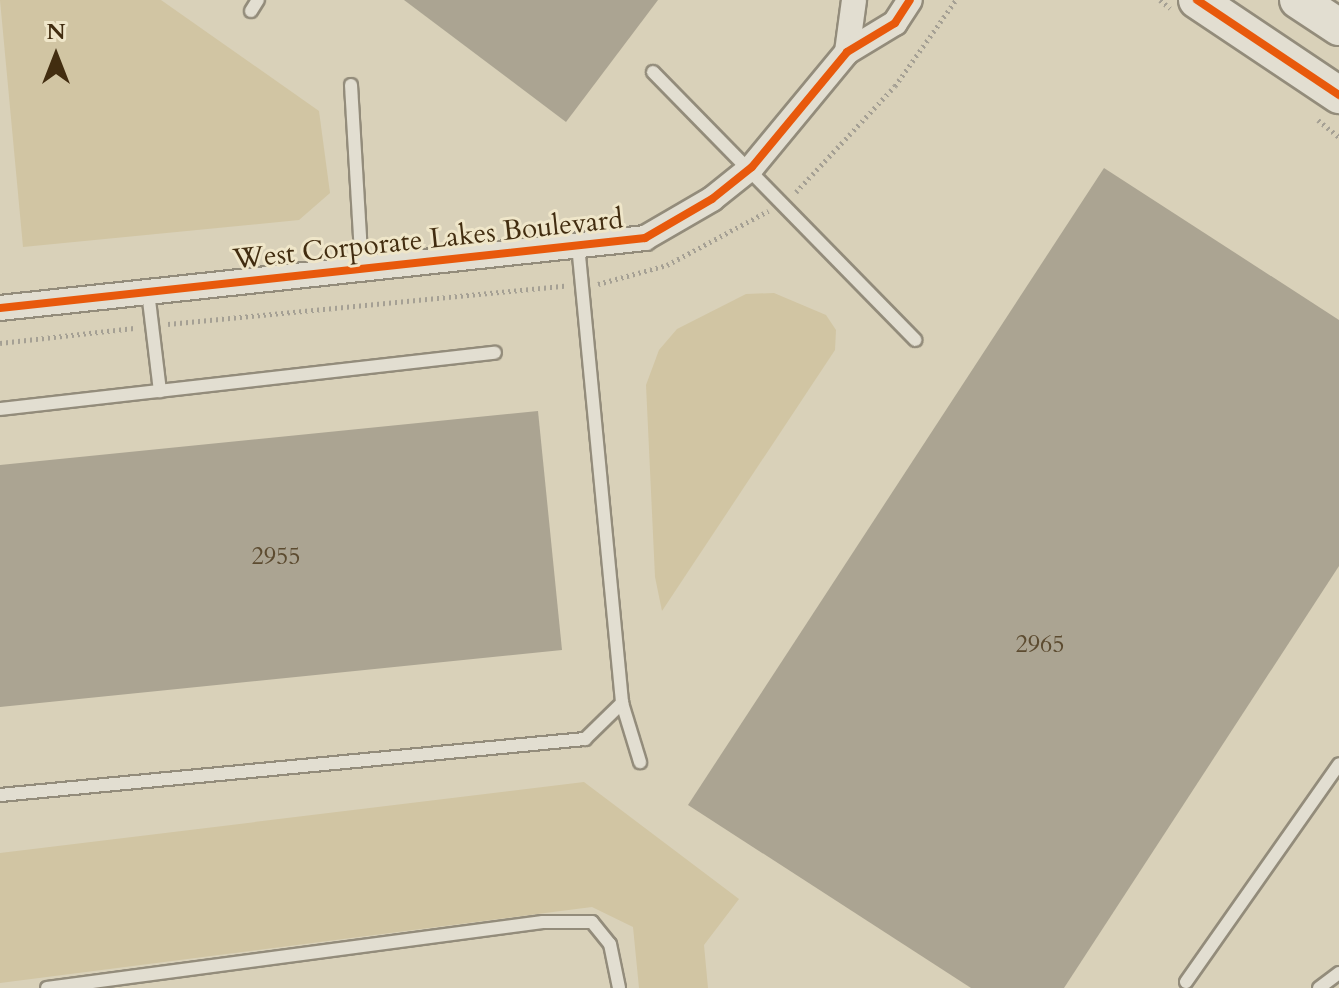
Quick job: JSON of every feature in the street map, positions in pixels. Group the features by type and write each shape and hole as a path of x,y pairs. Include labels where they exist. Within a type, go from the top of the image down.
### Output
{"main road":[{"path":"1197,0 1339,95"},
{"path":"1298,0 1339,27"}],"street":[{"path":"847,52 854,0"},
{"name":"West Corporate Lakes Boulevard","path":"0,308 645,238 712,199 752,167 847,52 895,23 910,0"}],"lane":[{"path":"653,72 752,167 915,340"},
{"path":"351,85 362,269"},
{"path":"578,245 622,703 640,762"},
{"path":"148,292 160,391"},
{"path":"0,409 495,353"},
{"path":"0,795 585,739 622,703"},
{"path":"1186,982 1339,764"},
{"path":"47,988 543,922 592,922 610,944 619,988"},
{"path":"1319,988 1339,973"}],"shaded area":[{"path":"0,0 161,0 319,111 330,193 299,220 23,247"},
{"path":"774,293 826,315 836,330 835,350 662,611 655,577 646,385 659,350 677,329 746,294"},
{"path":"584,782 739,899 704,945 708,988 639,988 633,927 592,907 0,983 0,853"}],"building":[{"path":"404,0 658,0 566,122"},
{"path":"1104,168 1339,320 1339,566 1064,988 971,988 688,805"},
{"path":"538,411 562,650 0,707 0,465"}],"cycle path":[{"path":"0,308 645,238 712,199 752,167 847,52 895,23 910,0"},
{"path":"1197,0 1339,95"}]}
